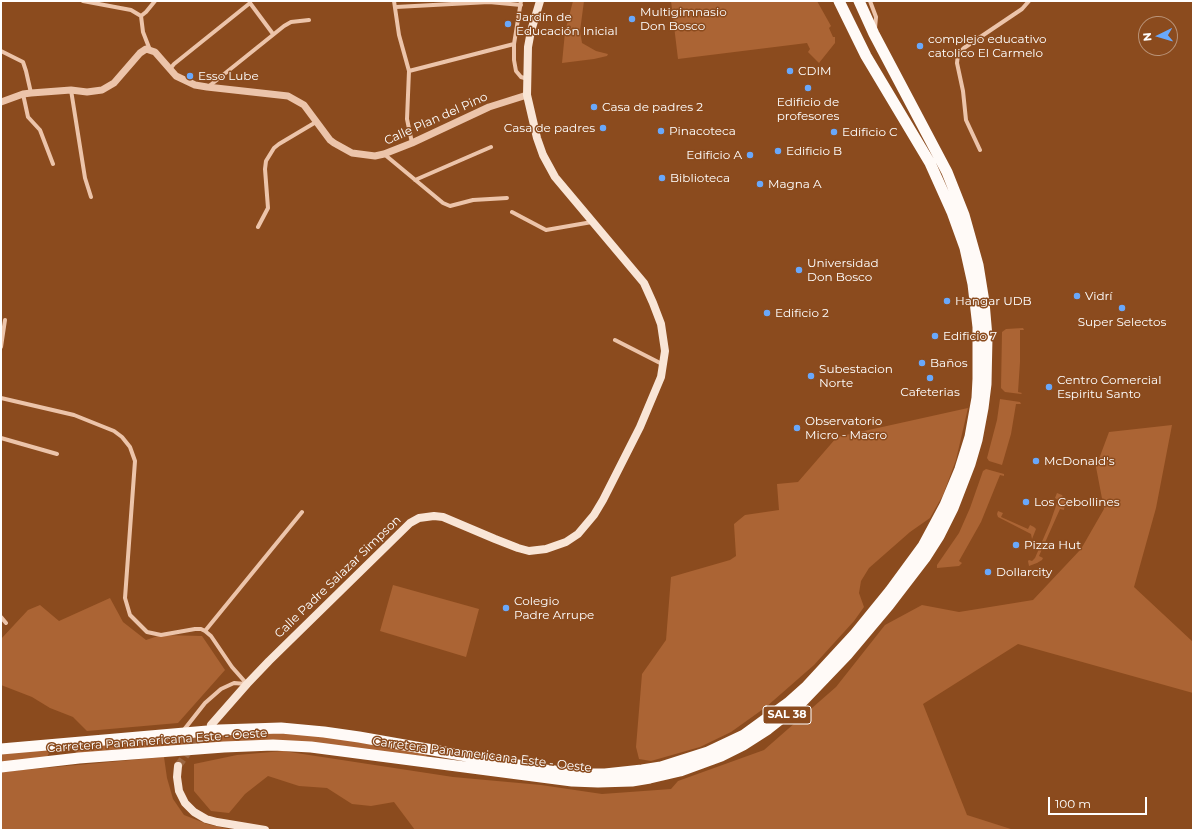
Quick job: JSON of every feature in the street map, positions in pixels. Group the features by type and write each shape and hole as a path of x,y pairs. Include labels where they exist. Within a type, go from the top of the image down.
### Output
{"highway":[{"name":"Carretera Panamericana Este - Oeste","path":"1,749 242,728 281,728 359,737 560,772 592,774 642,770 667,765 694,757 744,735 788,703 807,686 843,648 890,591 923,546 946,504 960,469 970,437 977,398 979,353 978,327 973,284 965,248 952,212 930,163 866,56 839,1"},
{"name":"Carretera Panamericana Este - Oeste","path":"1,767 79,758 252,745 318,748 572,781 632,781 680,771 721,756 743,745 768,729 801,704 847,655 884,611 925,558 938,536 953,508 970,464 982,414 986,384 987,337 984,302 978,266 964,215 947,172 874,34 859,1"},
{"path":"78,742 74,744 72,751 76,757 79,758"},
{"path":"45,744 53,748 54,752 53,756 46,762"}],"main road":[{"name":"Calle Padre Salazar Simpson","path":"211,725 247,684 396,535 410,523 419,518 434,516 443,517 518,548 530,551 546,549 566,542 578,534 589,522 603,500 640,427 662,377 665,351 663,333 658,313 649,293 637,273 555,177 548,166 537,138 527,95 528,47 540,1"},
{"path":"178,766 178,791 181,798 194,812 206,819 217,822 265,830"}],"street":[{"path":"83,1 131,10 141,16"},
{"path":"141,16 155,1"},
{"path":"394,1 399,35 409,71 407,119 412,143"},
{"path":"871,1 876,17 874,34"},
{"path":"980,150 966,120 964,91 957,63 958,54 964,48 1022,9 1030,1"},
{"path":"396,7 488,2 521,3 514,44 514,60 516,70 521,77 528,79"},
{"path":"169,69 250,3 273,34"},
{"path":"1,102 27,93 71,90 94,92 108,87 114,83 143,50 150,50 143,32 141,16"},
{"path":"207,87 284,26 291,22 309,20"},
{"path":"409,71 514,44"},
{"name":"Calle Plan del Pino","path":"150,50 155,52 176,76 187,82 207,87 288,96 304,105 330,140 347,152 357,155 375,156 384,154 412,143 489,107 527,95"},
{"path":"1,51 23,62 26,71 28,117 40,130 53,164"},
{"path":"71,90 85,178 91,198"},
{"path":"258,227 268,208 265,170 266,161 274,148 279,144 316,122"},
{"path":"415,180 491,146"},
{"path":"384,154 443,204 450,206 473,200 507,198"},
{"path":"512,212 546,230 592,222"},
{"path":"1,347 5,320"},
{"path":"616,340 664,365"},
{"path":"1,398 74,415 114,431 122,437 130,447 135,461 125,598 130,616 147,632 161,635 195,629 206,631 232,667 247,684"},
{"path":"1,438 57,454"},
{"path":"206,631 302,512"},
{"path":"1,616 6,623"},
{"path":"181,733 206,703 221,689 234,683 247,684"}],"shaded area":[{"path":"573,1 584,1 580,31 582,43 596,51 608,54 607,56 562,63 565,32"},
{"path":"671,1 817,1 831,26 829,28 833,37 835,37 835,43 819,63 808,52 810,49 807,43 678,59"},
{"path":"1023,328 1024,330 1020,330 1018,392 1022,393 1005,392 1001,388 1002,332 1006,329"},
{"path":"1000,399 1020,402 1021,404 1016,404 1011,434 1002,465 989,461 987,458 997,420"},
{"path":"968,408 956,460 943,495 930,518 910,532 869,568 861,581 859,593 864,607 854,621 814,665 766,707 731,732 700,747 651,761 639,759 636,747 642,674 666,640 671,577 730,560 736,556 734,524 745,515 779,510 777,484 798,482 837,437"},
{"path":"1172,425 1156,508 1134,587 1193,642 1193,693 1018,644 923,704 967,815 1014,830 415,830 394,802 371,806 352,804 327,788 299,786 268,776 245,794 229,813 211,811 194,791 194,764 237,755 283,751 453,777 541,785 602,794 671,789 678,781 764,750 836,687 885,625 922,605 959,612 1033,600 1081,549 1104,509 1096,467 1109,432"},
{"path":"986,469 1004,474 1004,476 1000,475 981,522 959,561 962,563 959,566 937,568 937,565 959,533 970,508 983,471"},
{"path":"1057,493 1063,497 1065,502 1064,510 1060,509 1039,556 1043,558 1042,560 1029,566 1028,561 1032,561 1035,558 1050,523 1058,500 1055,498"},
{"path":"998,511 1003,513 1001,517 1028,529 1030,525 1034,527 1036,529 1032,539 1031,534 998,517"},
{"path":"393,585 479,609 466,657 380,631"},
{"path":"110,598 123,622 146,640 161,635 202,636 225,670 178,723 87,731 73,717 50,708 32,697 1,685 1,639 28,610 40,605 59,621"},
{"path":"246,731 314,735 425,753 427,757 324,746 77,754 74,750 75,747"},
{"path":"48,750 49,753 47,757 1,763 1,753"},
{"path":"164,757 167,778 173,799 184,815 207,824 232,830 1,830 1,772"}],"tunnel":[{"path":"178,766 195,742 206,730"}],"place":[{"name":"Multigimnasio Don Bosco","path":"632,19"},
{"name":"Jardín de Educación Inicial","path":"508,24"},
{"name":"complejo educativo catolico El Carmelo","path":"920,46"},
{"name":"CDIM","path":"790,71"},
{"name":"Esso Lube","path":"190,76"},
{"name":"Edificio de profesores","path":"808,88"},
{"name":"Casa de padres 2","path":"594,107"},
{"name":"Casa de padres","path":"603,128"},
{"name":"Pinacoteca","path":"661,131"},
{"name":"Edificio C","path":"834,132"},
{"name":"Edificio B","path":"778,151"},
{"name":"Edificio A","path":"750,155"},
{"name":"Biblioteca","path":"662,178"},
{"name":"Magna A","path":"760,184"},
{"name":"Universidad Don Bosco","path":"799,270"},
{"name":"Vidrí","path":"1077,296"},
{"name":"Hangar UDB","path":"947,301"},
{"name":"Super Selectos","path":"1122,308"},
{"name":"Edificio 2","path":"767,313"},
{"name":"Edificio 7","path":"935,336"},
{"name":"Baños","path":"922,363"},
{"name":"Subestacion Norte","path":"811,376"},
{"name":"Cafeterias","path":"930,378"},
{"name":"Centro Comercial Espiritu Santo","path":"1049,387"},
{"name":"Observatorio Micro - Macro","path":"797,428"},
{"name":"McDonald's","path":"1036,461"},
{"name":"Los Cebollines","path":"1026,502"},
{"name":"Pizza Hut","path":"1016,545"},
{"name":"Dollarcity","path":"988,572"},
{"name":"Colegio Padre Arrupe","path":"506,608"}]}
